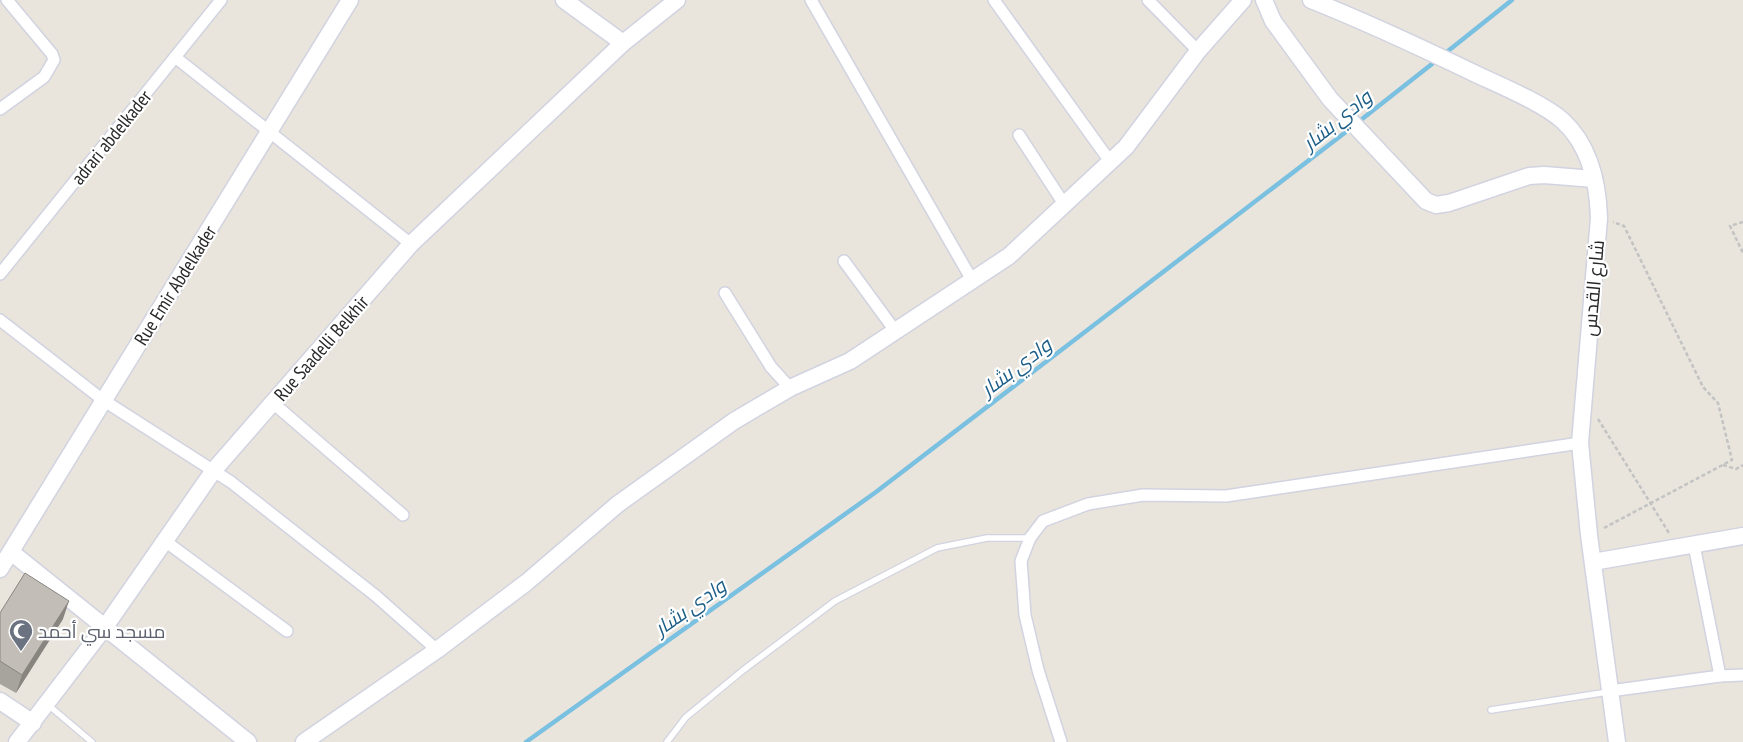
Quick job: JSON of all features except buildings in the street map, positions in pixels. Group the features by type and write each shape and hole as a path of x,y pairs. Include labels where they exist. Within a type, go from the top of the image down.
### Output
{"street":[{"path":"0,109 44,77 54,60 52,54 7,0"},
{"name":"adrari abdelkader","path":"0,274 221,0"},
{"name":"Rue Emir Abdelkader","path":"0,569 350,0"},
{"path":"564,0 623,43"},
{"name":"Rue Saadelli Belkhir","path":"17,742 105,627 214,470 411,244 623,43 676,0"},
{"path":"811,0 972,280"},
{"path":"994,0 1110,160"},
{"path":"1148,0 1198,51"},
{"path":"304,742 437,650 527,582 618,504 734,421 790,388 850,361 1009,256 1126,147 1198,51 1243,0"},
{"path":"1264,0 1273,21 1330,99 1426,201 1436,205 1450,203 1529,176 1544,174 1594,179"},
{"name":"شارع القدس","path":"1311,0 1387,31 1517,93 1563,121 1578,139 1587,156 1599,198 1599,218 1580,443 1589,535 1617,742"},
{"path":"175,57 411,244"},
{"path":"1019,135 1064,204"},
{"path":"844,261 896,332"},
{"path":"725,294 771,367 790,388"},
{"path":"0,320 103,400 214,470 376,596 437,650"},
{"path":"273,403 403,515"},
{"path":"1061,742 1038,670 1025,615 1021,561 1030,538 1044,521 1088,504 1143,495 1226,496 1580,443"},
{"path":"1593,562 1743,536"},
{"path":"165,541 288,631"},
{"path":"1694,545 1720,676"},
{"path":"11,552 248,742"},
{"path":"1610,691 1743,674"},
{"path":"0,701 33,723"}],"lane":[{"path":"667,742 686,717 742,671 835,601 937,548 987,538 1030,538"},
{"path":"1491,710 1610,691"},
{"path":"47,704 92,742"}],"path":[{"path":"1589,535 1732,460 1718,403 1703,387 1624,226 1599,218"},
{"path":"1743,222 1730,226 1743,253"},
{"path":"1582,408 1592,409 1670,534"},
{"path":"1724,465 1736,469 1743,465"}],"waterway":[{"name":"وادي بشار","path":"1443,55 1512,0"},
{"name":"وادي بشار","path":"1357,123 1437,60"},
{"name":"وادي بشار","path":"526,742 876,492 1351,128"}],"place":[{"name":"مسجد سي أحمد","path":"21,652"}]}
